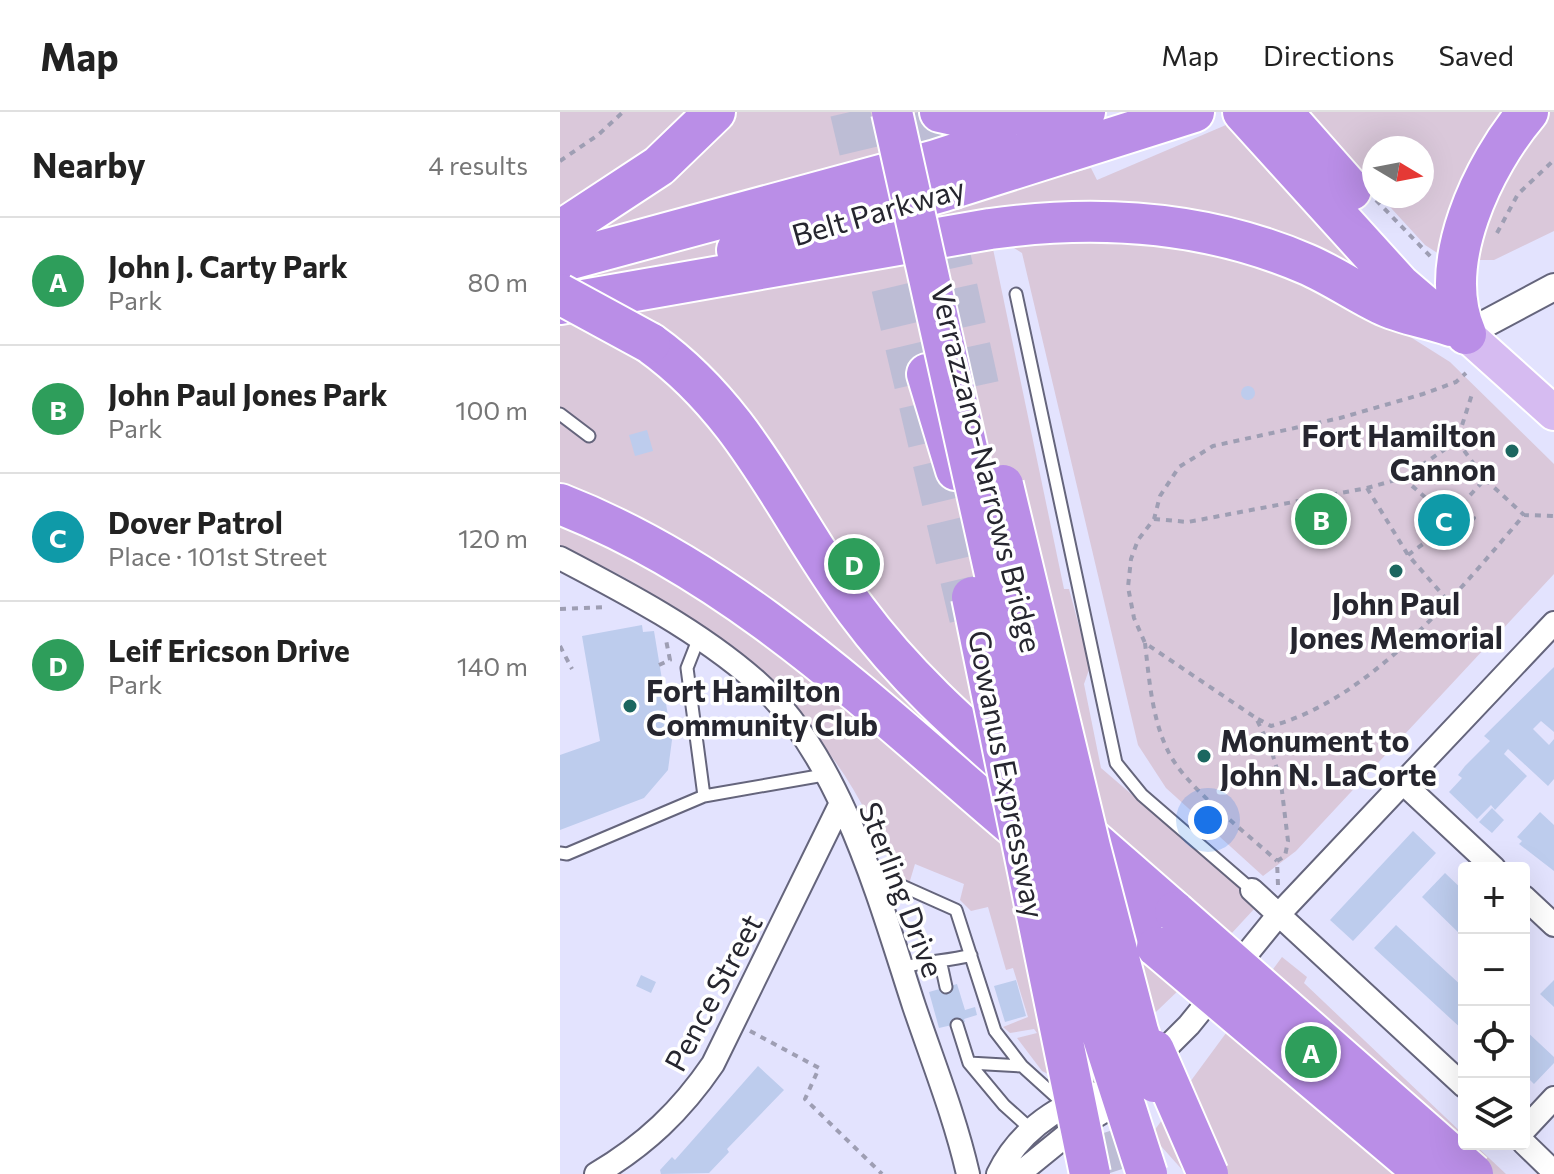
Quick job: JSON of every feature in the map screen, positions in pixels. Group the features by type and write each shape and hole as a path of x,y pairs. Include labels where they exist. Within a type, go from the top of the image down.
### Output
{"highway":[{"path":"560,231 659,166 715,112"},
{"name":"Verrazzano-Narrows Bridge","path":"867,112 927,374"},
{"name":"Verrazzano-Narrows Bridge","path":"892,112 1012,654"},
{"name":"Verrazzano-Narrows Bridge","path":"903,112 978,408 1077,823"},
{"path":"940,112 976,120 1035,112"},
{"name":"Belt Parkway","path":"560,262 936,160 1085,112"},
{"name":"Belt Parkway","path":"560,302 944,191 1194,112"},
{"path":"1458,330 1456,270 1464,228 1486,175 1528,112"},
{"path":"1267,117 1419,269 1458,330"},
{"path":"560,302 990,229 1046,221 1096,221 1148,223 1248,243 1308,264 1383,305 1458,330"},
{"path":"560,294 650,343 713,397 743,434 842,591 897,661 950,717 1473,1174"},
{"path":"927,374 1012,654 1072,919 1103,1038 1147,1174"},
{"name":"Gowanus Expressway","path":"927,374 1068,1097 1090,1174"},
{"path":"978,408 1012,654"},
{"name":"Gowanus Expressway","path":"978,408 1138,1031 1139,1085 1210,1174"},
{"path":"560,504 626,533 684,565 764,619 1426,1174"},
{"path":"1077,823 1087,914 1120,1037 1176,1174"},
{"name":"Gowanus Expressway","path":"1077,823 1138,1007 1210,1174"},
{"path":"1139,1085 1194,1174"},
{"path":"1068,1097 1099,1174"}],"main road":[{"path":"1458,330 1554,413"}],"street":[{"path":"1458,330 1554,287"},
{"name":"Sterling Drive","path":"560,558 698,640 756,682 801,734 840,805 874,880 968,1174"},
{"path":"1007,1174 1021,1172 1074,1129 1139,1085 1280,913 1554,623"},
{"path":"1403,783 1488,862"},
{"name":"Pence Street","path":"596,1174 626,1157 686,1104 713,1064 840,805"},
{"path":"1252,890 1458,1080"},
{"path":"1530,903 1554,925"},
{"path":"998,1174 1007,1155 1068,1097 1139,1085"},
{"path":"1530,1124 1554,1098"},
{"path":"1530,1149 1554,1172"}],"lane":[{"path":"1016,294 1116,763 1142,795 1252,890"},
{"path":"560,414 589,436"},
{"path":"698,640 687,668 704,796"},
{"path":"560,853 567,854 704,796 824,775"},
{"path":"874,880 900,885 956,910 995,1031 1022,1066 1068,1097"},
{"path":"902,968 925,960 941,964 971,955"},
{"path":"941,964 946,987"},
{"path":"957,1025 969,1063 1004,1105 1034,1131"},
{"path":"969,1063 1022,1066"}],"path":[{"path":"560,161 598,135 623,112"},
{"path":"1492,242 1518,194 1554,160"},
{"path":"1278,885 1277,861 1184,774 1169,754 1154,706 1145,643 1134,618 1128,587 1131,559 1138,540 1154,519 1160,496 1179,467 1213,446 1340,418 1423,394 1456,382 1466,373"},
{"path":"1154,519 1188,522 1367,488 1403,478 1434,460 1457,441 1473,391"},
{"path":"1457,441 1485,479 1524,515 1554,516"},
{"path":"1403,478 1434,505"},
{"path":"1461,505 1485,479"},
{"path":"1367,488 1408,555 1449,602"},
{"path":"1447,492 1474,518 1447,548 1419,521 1434,505 1447,492"},
{"path":"1145,643 1256,718 1271,726 1290,721 1371,675 1449,602 1524,515"},
{"path":"1408,555 1434,536"},
{"path":"560,609 614,607"},
{"path":"659,665 670,660 663,636"},
{"path":"560,646 572,669"},
{"path":"1256,718 1271,749 1281,783 1288,841 1285,856 1277,861"},
{"path":"733,1024 819,1068 805,1099 882,1174"}],"shaded area":[{"path":"560,112 921,112 946,128 922,137 979,199 1091,168 1097,180 1233,122 1393,289 1188,239 1347,297 1450,362 1554,464 1554,574 1296,851 1263,876 1166,788 1138,745 1022,253 1006,243 992,244 1064,589 1069,589 1090,667 1084,684 1101,768 1243,890 1241,896 1255,908 1182,987 1134,1033 1048,1074 1042,1071 1017,1038 1037,1033 1034,1029 1010,1033 1003,1027 1028,1017 1013,968 1006,970 988,907 971,911 960,900 964,884 915,864 909,884 898,880 848,781 828,752 772,688 707,632 672,607 599,564 560,547"},
{"path":"1304,112 1517,112 1442,256 1425,245 1391,208 1434,208 1434,136 1362,136 1362,176"},
{"path":"1547,112 1554,112 1554,231 1494,260 1467,260 1504,170"},
{"path":"1282,957 1307,977 1304,983 1458,1129 1458,1150 1480,1150 1506,1174 1186,1174 1151,1135"}],"building":[{"path":"1248,386 1255,393 1248,400 1241,393"},
{"path":"647,430 653,451 635,456 629,435"},
{"name":"Fort Hamilton Community Club","path":"642,625 643,632 654,631 672,740 668,770 644,798 560,830 560,755 600,741 582,636"},
{"path":"1554,667 1554,732 1541,721 1533,729 1549,745 1554,739 1554,779 1548,786 1508,749 1504,754 1527,776 1495,810 1491,805 1477,819 1449,792 1462,778 1458,775 1465,766 1490,741 1484,736"},
{"path":"1492,808 1504,820 1492,833 1479,822"},
{"path":"1540,812 1554,825 1554,871 1519,844 1522,841 1517,837"},
{"path":"1413,831 1436,853 1353,941 1330,920"},
{"path":"1445,873 1458,885 1458,932 1422,897"},
{"path":"1396,925 1458,982 1458,1025 1374,948"},
{"path":"641,975 656,982 651,993 636,986"},
{"path":"1016,980 1026,1016 1005,1022 994,986"},
{"path":"1554,980 1554,1007 1540,994"},
{"path":"957,984 965,1010 975,1007 977,1015 964,1019 965,1022 939,1028 929,992"},
{"path":"1530,1035 1554,1057 1554,1063 1534,1084 1530,1080"},
{"path":"758,1066 784,1090 727,1149 729,1152 709,1173 661,1174 660,1170 672,1157 675,1160"}],"tunnel":[{"path":"850,112 973,634"},
{"path":"919,112 981,395"},
{"path":"1085,1076 1117,1174"}],"place":[{"name":"Fort Hamilton Cannon","path":"1512,451"},
{"name":"John Paul Jones Park","path":"1321,519"},
{"name":"Dover Patrol","path":"1444,520"},
{"name":"Leif Ericson Drive","path":"854,564"},
{"name":"John Paul Jones Memorial","path":"1396,571"},
{"name":"Fort Hamilton Community Club","path":"630,706"},
{"name":"Monument to John N. LaCorte","path":"1204,756"},
{"name":"John J. Carty Park","path":"1311,1052"}]}
